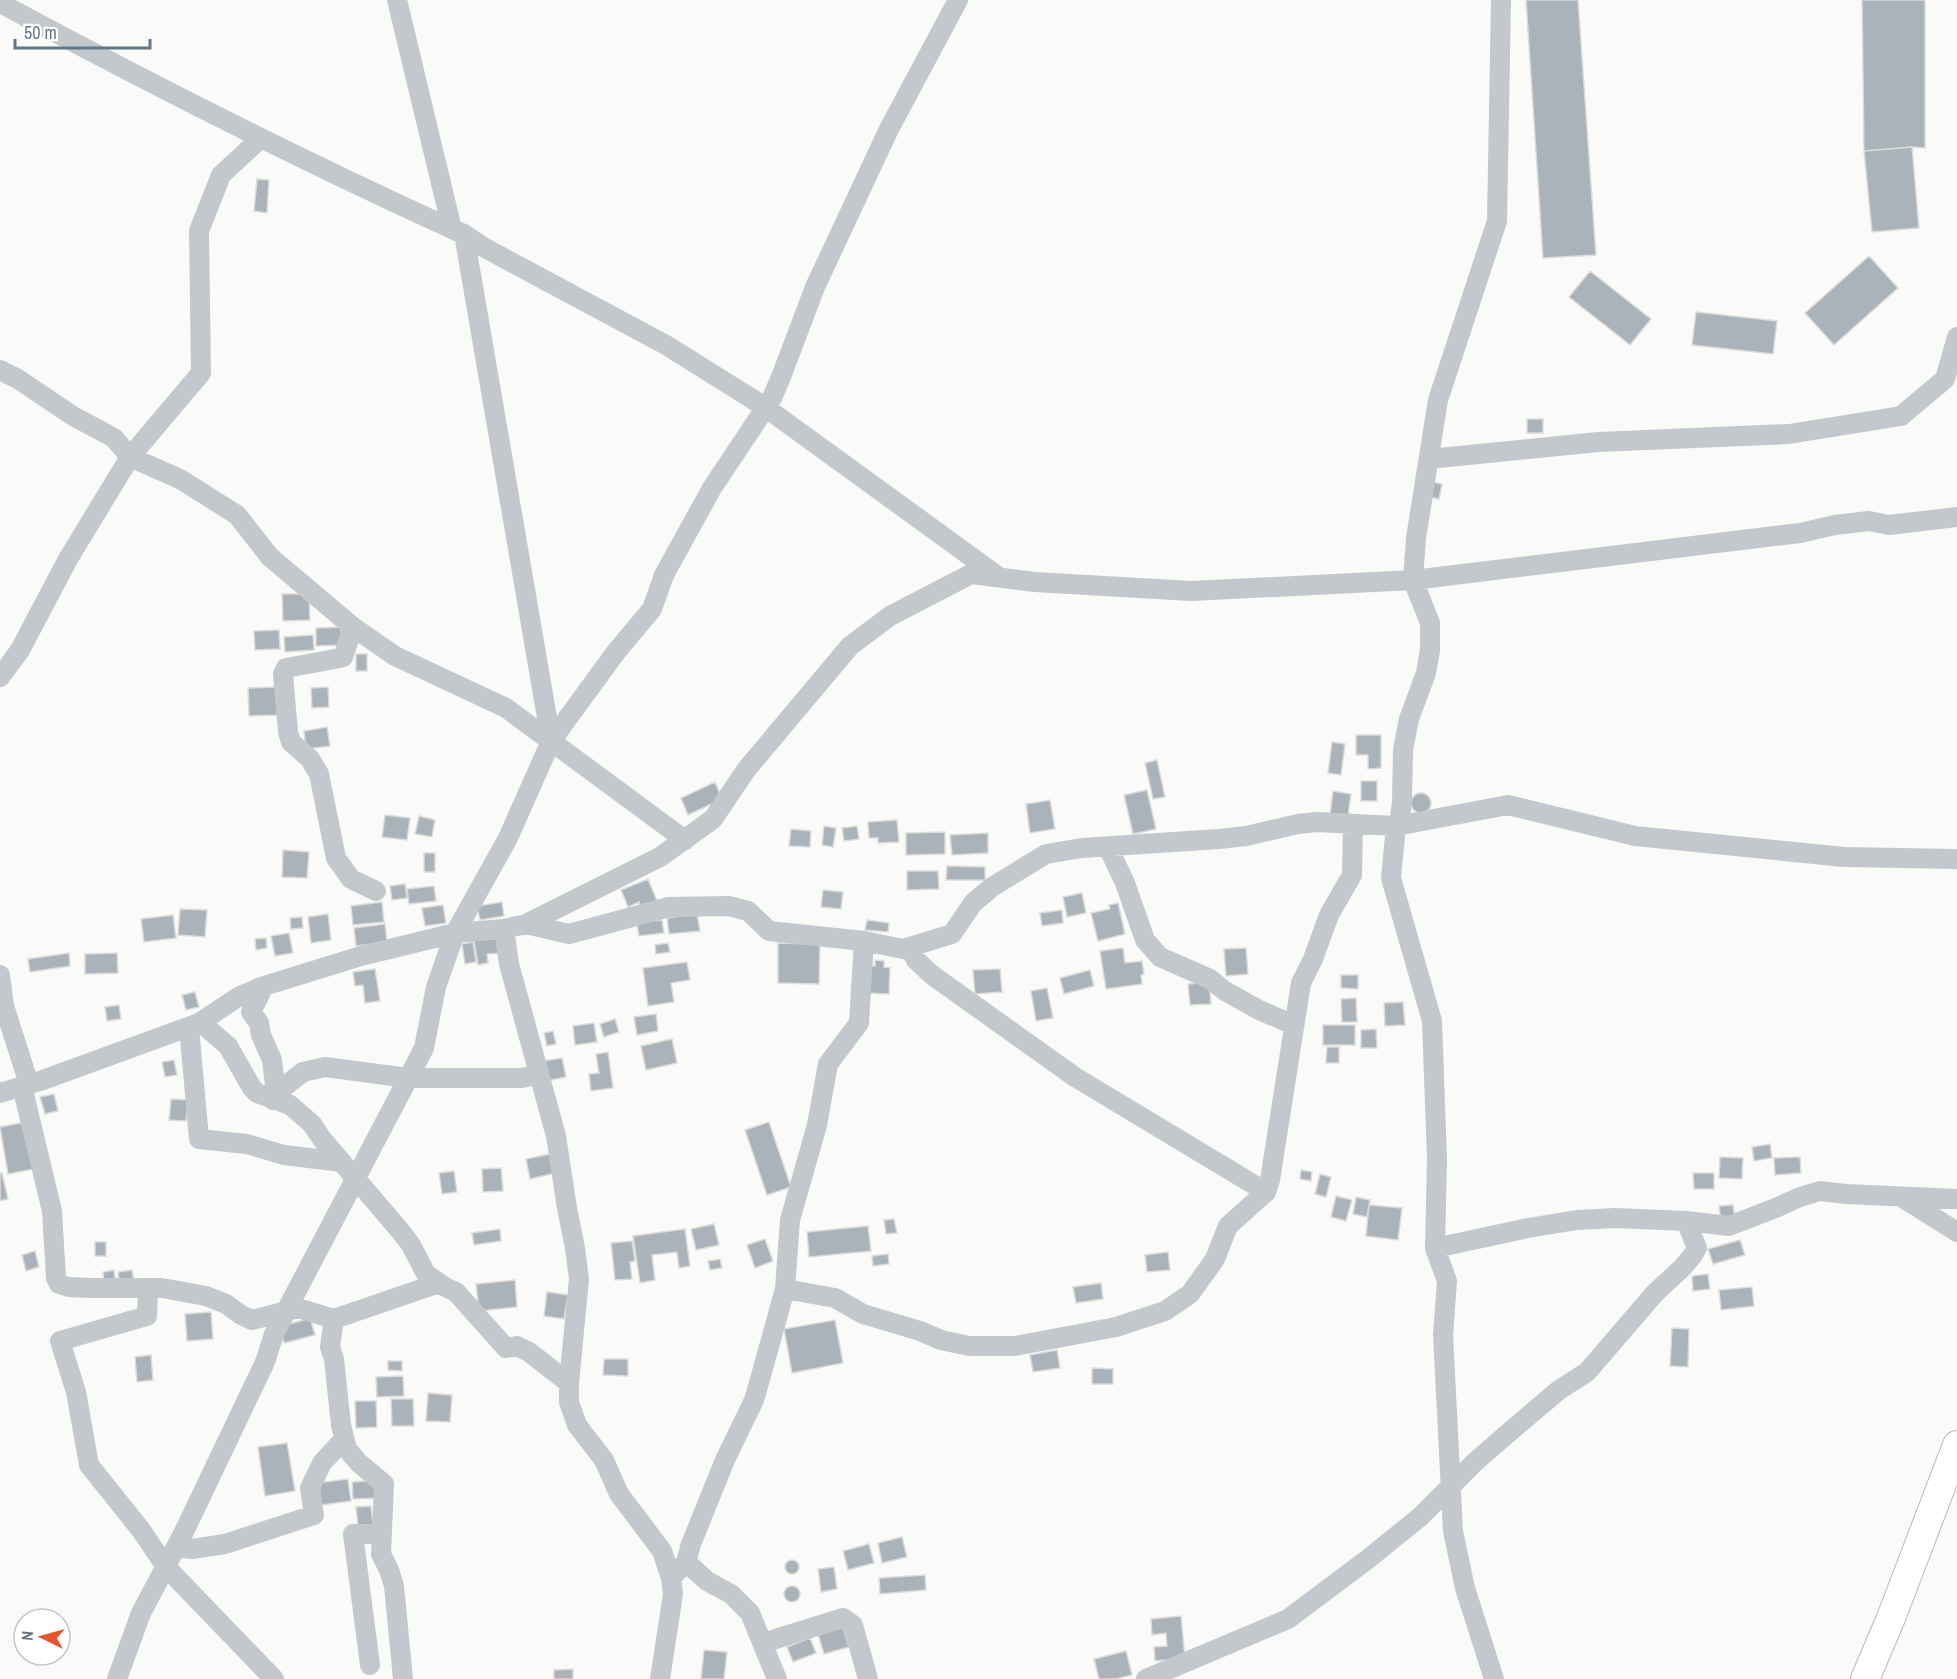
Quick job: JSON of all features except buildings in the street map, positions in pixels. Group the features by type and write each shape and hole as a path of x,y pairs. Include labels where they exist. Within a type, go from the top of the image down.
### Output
{"main road":[{"path":"1865,1679 1891,1618 1957,1445"}],"street":[{"path":"397,0 458,231 551,741"},
{"path":"117,1679 141,1613 177,1547 265,1362 274,1334 424,1048 436,987 455,933 508,838 551,741 616,652 649,614 664,575 712,488 777,388 815,287 884,139 958,0"},
{"path":"1494,1679 1465,1588 1453,1531 1443,1335 1447,1281 1436,1248 1437,1159 1432,1021 1391,878 1396,826 1400,818 1402,802 1402,761 1405,738 1425,673 1431,642 1430,623 1413,580 1416,538 1438,400 1497,221 1501,0"},
{"path":"0,3 121,69 458,231 485,248 666,345 765,408 1000,578"},
{"path":"0,677 20,650 68,559 130,457 201,373 199,231 220,175 261,138"},
{"path":"1429,459 1598,442 1789,434 1901,416 1945,379 1957,337"},
{"path":"0,370 114,438 130,457 180,479 237,515 270,557 353,627 395,656 506,708 685,840"},
{"path":"0,1093 194,1025 238,997 264,986 361,956 455,933 504,929 526,924 660,857 713,819 746,770 850,646 890,616 971,574 1035,582 1191,591 1413,580 1800,533 1835,525 1869,522 1889,525 1957,517"},
{"path":"353,627 343,657 332,661 286,668 283,674 288,732 291,742 310,759 320,774 336,858 351,879 376,891"},
{"path":"526,924 569,934 669,906 729,906 748,911 769,931 864,941 903,949 952,934 973,903 992,887 1046,854 1246,836 1317,822 1396,826 1508,805 1635,836 1844,857 1957,859"},
{"path":"785,1289 835,1298 863,1314 920,1331 941,1340 969,1346 1015,1346 1116,1327 1165,1311 1190,1294 1215,1259 1228,1226 1266,1192 1270,1180 1301,983 1313,959 1329,915 1352,875 1353,824"},
{"path":"1108,847 1125,883 1145,940 1160,957 1210,979 1225,991 1259,1010 1294,1025"},
{"path":"504,929 509,964 556,1136 579,1279 569,1402 577,1425 604,1460 619,1494 662,1551 671,1578 673,1594 660,1679"},
{"path":"671,1578 686,1562 725,1460 754,1400 785,1289 790,1220 817,1125 828,1064 859,1023 864,941"},
{"path":"909,947 916,960 932,975 1075,1077 1266,1192"},
{"path":"0,975 4,1006 25,1085 52,1211 59,1284 69,1287 162,1288 206,1296 226,1304 252,1320 298,1308 334,1319 439,1283"},
{"path":"264,986 251,1012 259,1023 261,1035 272,1060 274,1096"},
{"path":"194,1025 206,1027 228,1046 252,1088 265,1098 274,1096 307,1070 325,1067 408,1078 522,1078 539,1074"},
{"path":"194,1025 199,1138 247,1144 284,1155 342,1162"},
{"path":"274,1096 290,1105 312,1124 411,1245 426,1274 456,1292 506,1348 516,1346 524,1350 569,1383"},
{"path":"1436,1248 1576,1220 1615,1218 1686,1221 1729,1226 1820,1191 1957,1199"},
{"path":"1900,1196 1957,1232"},
{"path":"1146,1679 1288,1619 1420,1517 1475,1462 1559,1390 1587,1372 1655,1293 1694,1255 1696,1248 1686,1221"},
{"path":"148,1288 147,1316 60,1341 76,1392 89,1465 141,1530 166,1567 274,1679"},
{"path":"334,1319 330,1347 334,1359 344,1439 353,1457 384,1484 382,1558 394,1586 403,1679"},
{"path":"177,1547 192,1549 225,1544 314,1515 310,1488 322,1463 344,1439"},
{"path":"370,1665 353,1534 382,1534"},
{"path":"686,1562 707,1581 731,1594 750,1613 777,1679"},
{"path":"763,1643 843,1618 853,1625 868,1679"}]}
